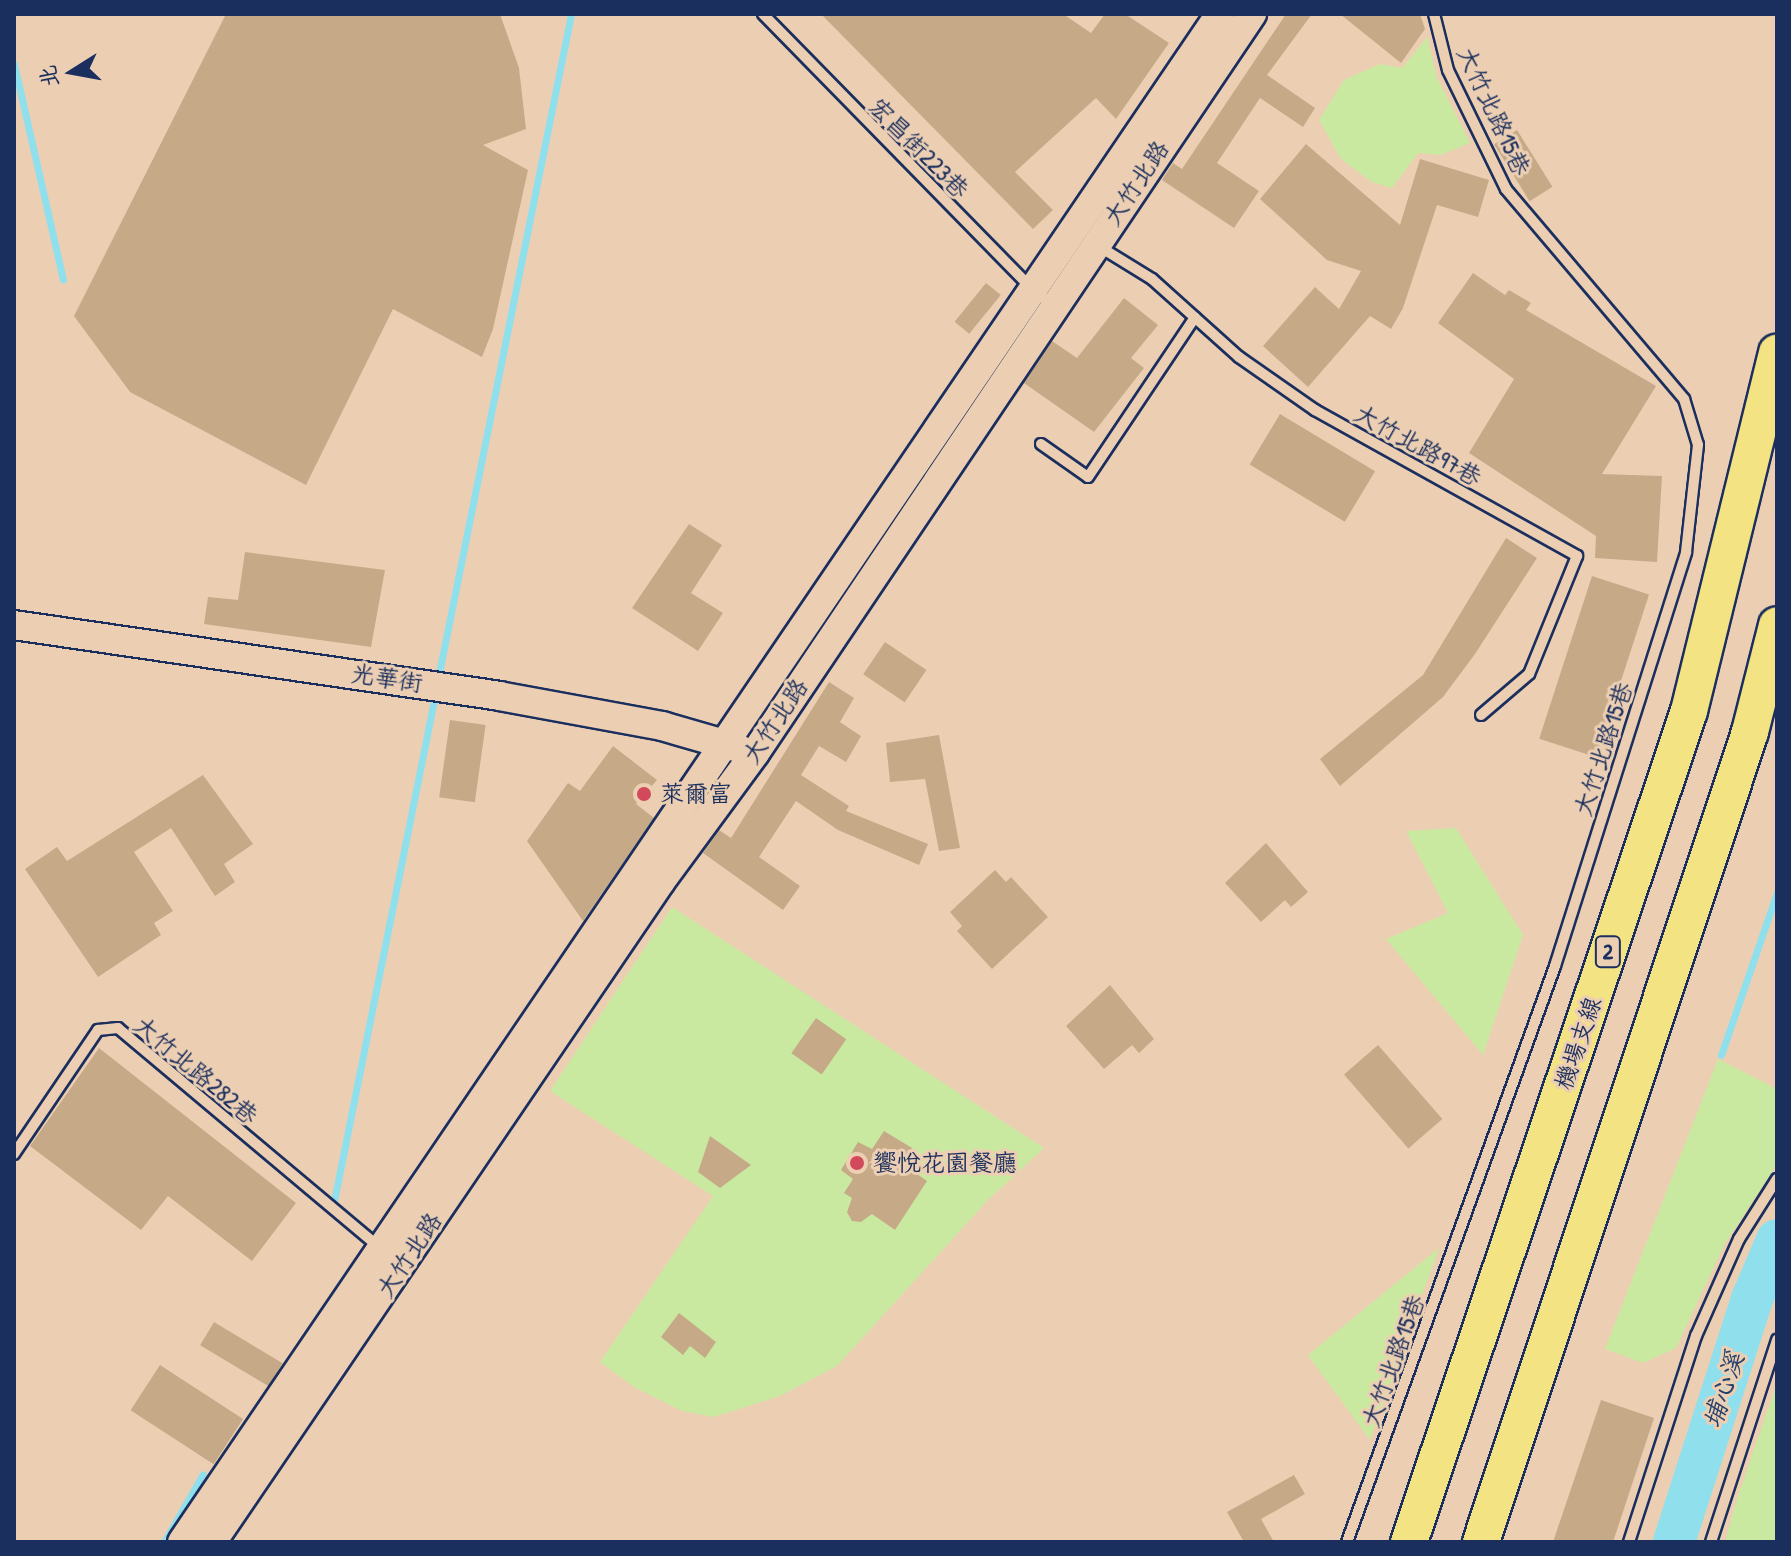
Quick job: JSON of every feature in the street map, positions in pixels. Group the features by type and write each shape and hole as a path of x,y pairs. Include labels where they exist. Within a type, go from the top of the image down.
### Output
{"highway":[{"name":"機場支線","path":"1409,1542 1689,711 1777,353"},
{"path":"1481,1542 1736,778 1777,625"}],"street":[{"name":"大竹北路","path":"212,1542 661,881 755,753 1220,14"},
{"name":"大竹北路","path":"182,1542 723,743 1044,298 1095,244 1252,14"},
{"name":"光華街","path":"14,625 400,680 662,726 755,753"}],"lane":[{"name":"宏昌街223巷","path":"763,14 1044,298"},
{"name":"大竹北路15巷","path":"1347,1542 1560,951 1686,552 1698,445 1684,399 1506,189 1448,70 1434,14"},
{"name":"大竹北路97巷","path":"1095,244 1152,279 1239,357 1315,410 1577,556 1529,674 1481,715"},
{"path":"1041,444 1088,477 1195,317"},
{"name":"大竹北路282巷","path":"14,1154 98,1030 118,1028 380,1247"},
{"path":"1629,1542 1696,1336 1739,1239 1777,1179"},
{"path":"1711,1542 1777,1340"}],"green space":[{"path":"1427,37 1437,78 1470,143 1440,155 1418,153 1392,188 1372,182 1341,159 1319,120 1344,80 1380,64 1402,68"},
{"path":"1456,828 1523,935 1483,1055 1386,939 1448,913 1406,831"},
{"path":"672,907 1044,1148 988,1200 837,1366 780,1396 714,1417 682,1411 634,1387 600,1362 713,1196 550,1091"},
{"path":"1718,1059 1777,1089 1777,1164 1724,1245 1676,1348 1643,1363 1605,1349"},
{"path":"1439,1248 1370,1440 1308,1355"},
{"path":"1777,1383 1777,1542 1725,1542 1738,1496"}],"building":[{"path":"226,14 500,14 519,68 526,129 483,145 528,170 493,329 482,357 393,309 306,485 130,392 74,316"},
{"path":"821,14 1063,14 1091,33 1105,14 1125,14 1169,43 1116,119 1096,98 1015,172 1053,210 1033,229"},
{"path":"1286,14 1312,14 1267,75 1315,108 1303,127 1260,98 1217,163 1259,191 1234,228 1162,180 1173,163 1182,169"},
{"path":"1340,14 1420,14 1425,29 1401,63"},
{"path":"1517,130 1553,187 1530,201 1494,144"},
{"path":"1306,144 1400,225 1420,159 1489,180 1478,217 1437,205 1403,308 1391,329 1370,316 1308,387 1263,346 1315,287 1339,309 1361,271 1327,260 1260,199"},
{"path":"1473,273 1505,295 1509,290 1531,303 1526,310 1656,386 1602,474 1662,476 1657,562 1595,558 1596,536 1469,453 1514,379 1438,323"},
{"path":"986,283 1001,295 969,334 955,322"},
{"path":"1124,298 1158,325 1131,358 1144,368 1094,432 1024,383 1052,341 1077,358"},
{"path":"1280,414 1375,471 1345,522 1250,465"},
{"path":"689,524 722,545 691,593 723,613 698,651 632,608"},
{"path":"1506,538 1537,558 1475,654 1443,697 1340,786 1320,759 1423,675"},
{"path":"245,552 385,570 371,647 204,624 208,597 238,600"},
{"path":"1592,576 1649,595 1596,757 1539,739"},
{"path":"885,642 926,670 905,702 863,674"},
{"path":"829,682 854,698 840,722 861,736 846,762 819,746 801,775 849,806 846,811 928,844 919,865 838,830 796,801 759,857 800,886 783,910 703,853 719,830 731,838"},
{"path":"450,720 486,725 475,802 439,797"},
{"path":"939,735 960,848 939,851 925,779 890,782 886,743"},
{"path":"613,746 657,780 636,804 654,818 583,921 527,841 568,783 580,791"},
{"path":"203,775 253,844 224,864 235,882 215,896 171,828 134,852 173,911 154,923 161,935 98,977 25,869 57,847 67,861"},
{"path":"1266,843 1308,892 1291,907 1285,900 1261,922 1225,883"},
{"path":"995,870 1006,882 1011,877 1048,917 992,969 957,931 962,926 950,912"},
{"path":"1110,985 1154,1039 1139,1053 1132,1045 1104,1069 1066,1026"},
{"path":"816,1018 846,1039 822,1074 791,1053"},
{"path":"1378,1045 1442,1119 1408,1148 1344,1075"},
{"path":"99,1048 296,1203 252,1261 168,1196 141,1230 30,1146"},
{"path":"884,1131 912,1148 903,1164 927,1181 895,1230 872,1214 861,1222 852,1221 847,1212 852,1198 844,1193 853,1179 841,1170 858,1142 872,1149"},
{"path":"710,1136 751,1165 720,1188 698,1172"},
{"path":"679,1313 716,1342 705,1358 690,1346 683,1355 661,1337"},
{"path":"214,1322 283,1363 269,1386 200,1345"},
{"path":"160,1365 243,1419 214,1464 131,1410"},
{"path":"1601,1400 1654,1418 1613,1542 1553,1542"},
{"path":"1294,1475 1305,1494 1261,1519 1274,1542 1244,1542 1227,1512"}],"waterway":[{"path":"437,683 571,14"},
{"path":"14,64 63,279"},
{"path":"334,1201 435,695"},
{"path":"1721,1055 1777,892"},
{"name":"埔心溪","path":"1674,1542 1752,1299 1777,1240"},
{"path":"164,1542 203,1474"}],"place":[{"name":"萊爾富","path":"644,794"},
{"name":"饗悅花園餐廳","path":"857,1163"}]}
